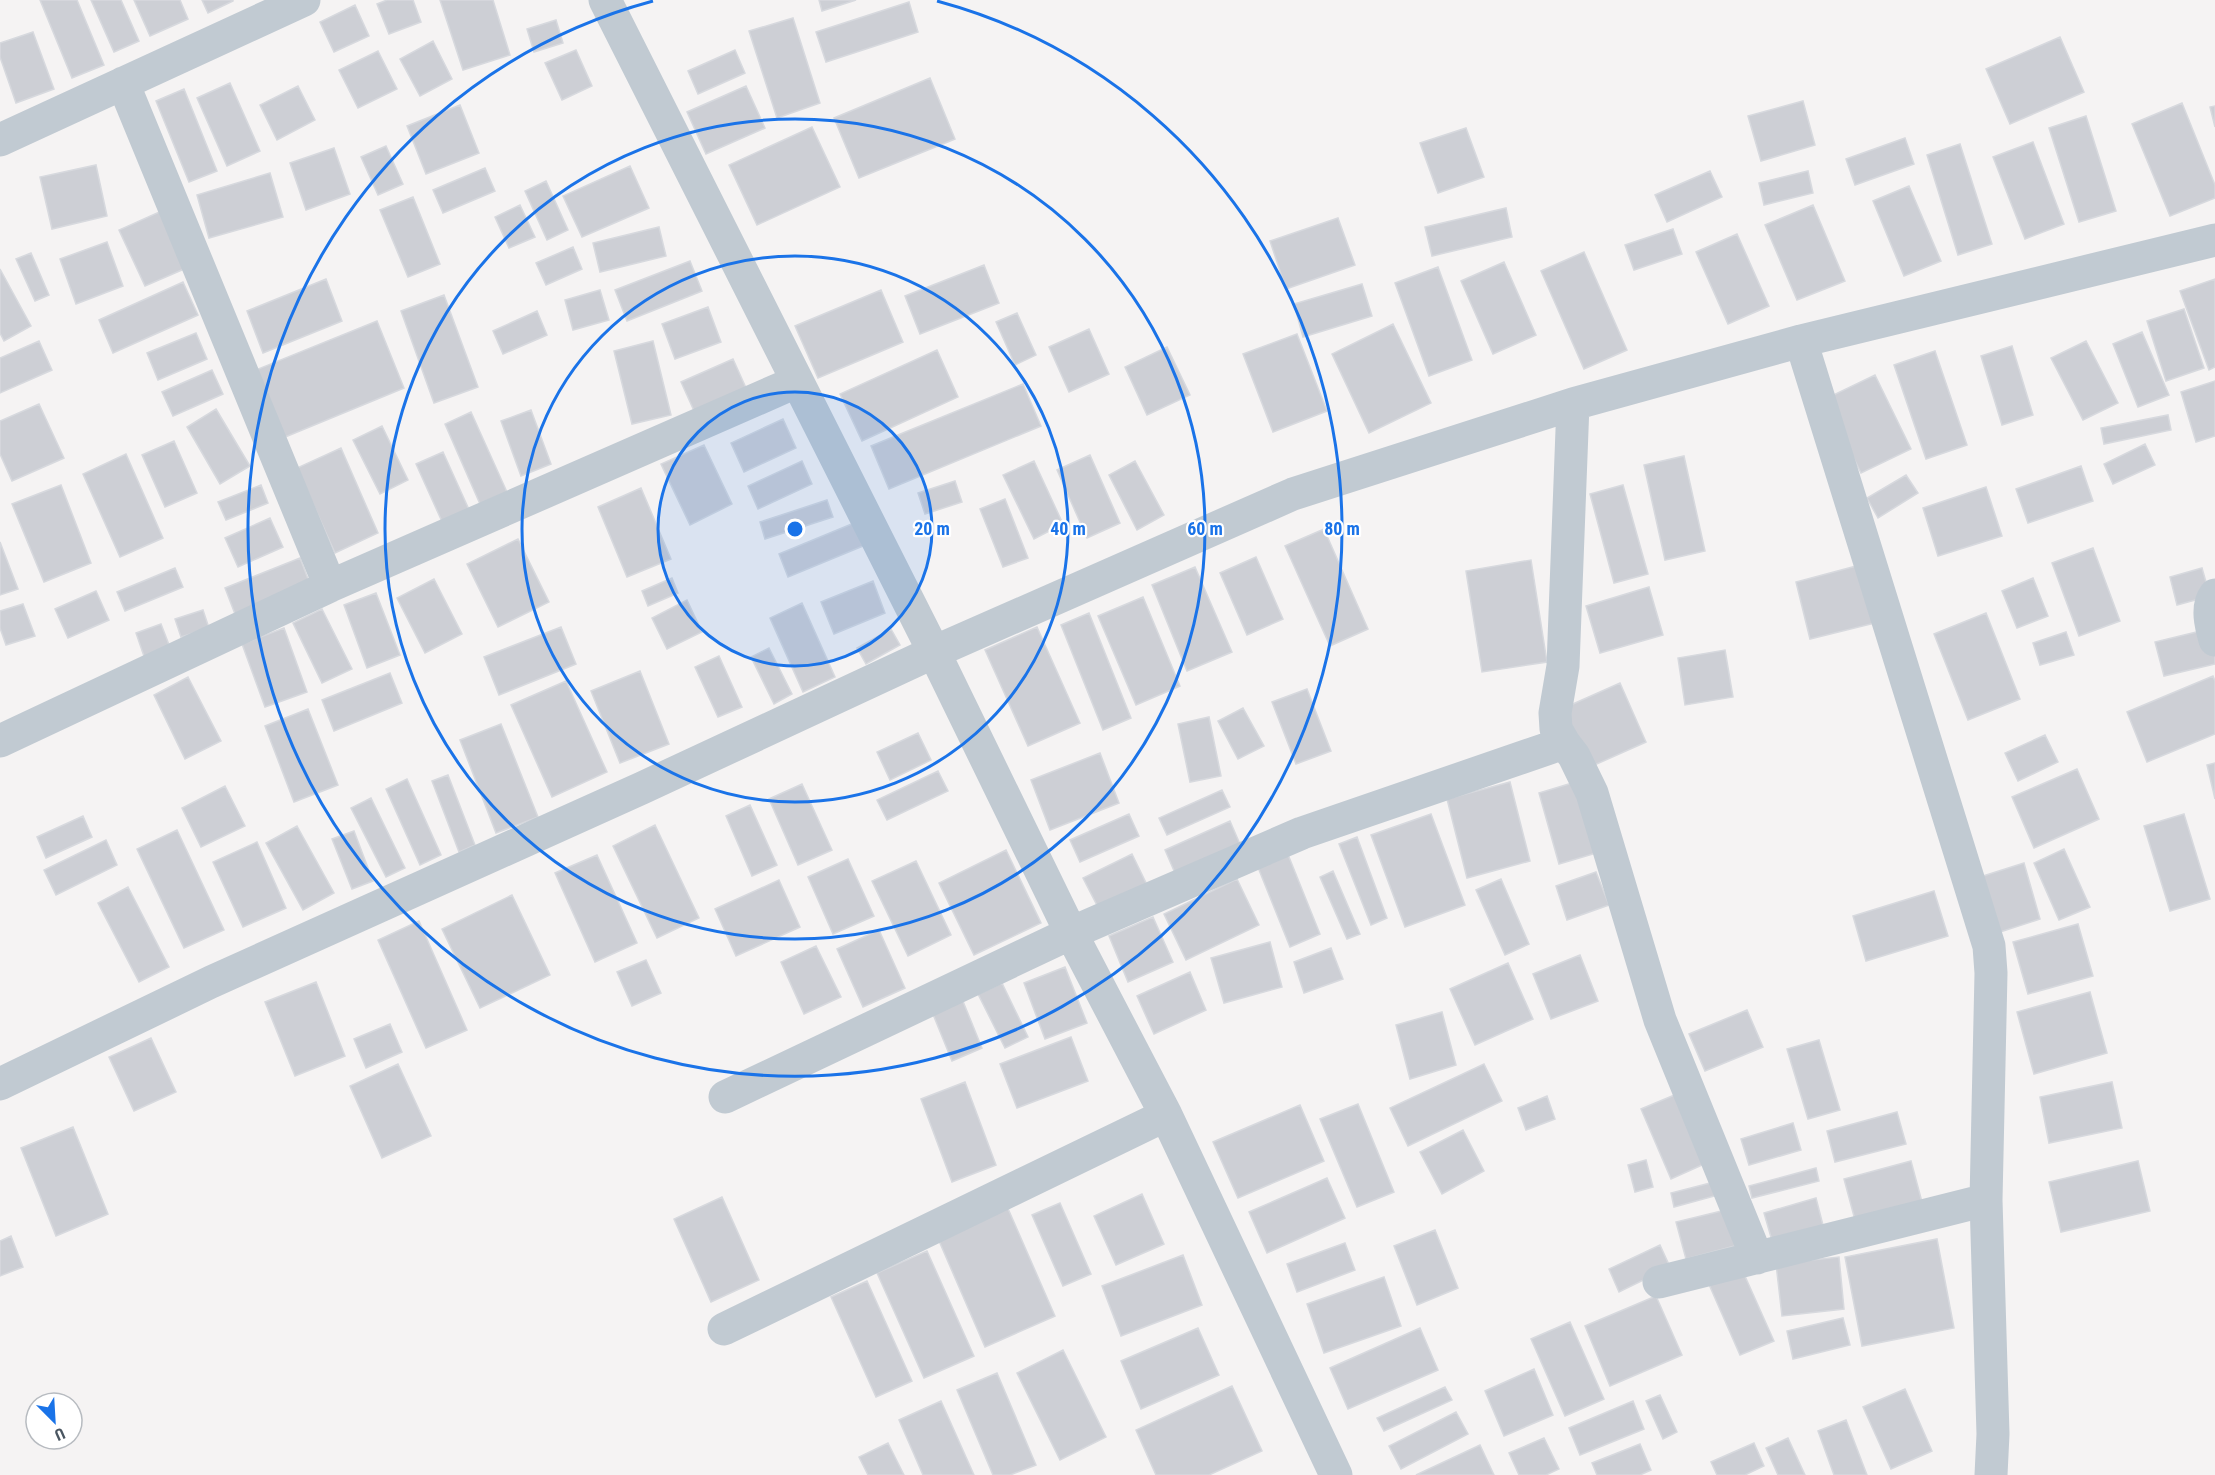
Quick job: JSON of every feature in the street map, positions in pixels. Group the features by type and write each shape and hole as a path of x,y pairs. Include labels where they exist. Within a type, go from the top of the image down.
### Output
{"street":[{"path":"0,140 304,0"},
{"path":"605,0 934,652 1071,933 1166,1115 1336,1475"},
{"path":"123,83 330,586"},
{"path":"0,1084 211,982 934,652 1293,494 1573,404 1801,341 2215,240"},
{"path":"1801,341 1989,946 1991,973 1986,1200 1993,1434 1991,1475"},
{"path":"0,741 330,586 796,382"},
{"path":"1573,404 1563,666 1555,713 1556,729 1575,756 1592,793 1660,1020 1757,1258"},
{"path":"2215,595 2210,606 2215,640"},
{"path":"725,1097 1071,933 1302,833 1564,743"},
{"path":"724,1329 1166,1115"},
{"path":"1659,1282 1986,1200"}],"building":[{"path":"40,0 77,0 104,65 72,78"},
{"path":"91,0 121,0 139,41 114,52"},
{"path":"134,0 180,0 188,19 150,36"},
{"path":"202,0 233,0 233,1 208,13"},
{"path":"387,0 413,0 421,22 389,34 377,4"},
{"path":"440,0 493,0 510,55 463,70"},
{"path":"819,0 856,0 822,11"},
{"path":"909,2 918,32 826,62 816,32"},
{"path":"355,5 369,36 334,52 320,22"},
{"path":"793,18 820,103 777,118 749,31"},
{"path":"556,20 563,43 534,52 527,29"},
{"path":"33,32 54,89 16,103 0,57 0,43"},
{"path":"2060,37 2084,92 2010,124 1986,69"},
{"path":"433,41 452,79 420,96 400,59"},
{"path":"576,50 592,86 562,100 545,63"},
{"path":"735,50 745,73 698,94 688,71"},
{"path":"378,51 397,89 358,108 339,70"},
{"path":"930,78 955,139 859,178 834,118"},
{"path":"230,83 260,151 227,166 197,98"},
{"path":"298,86 315,120 277,140 260,105"},
{"path":"746,86 765,128 706,154 687,112"},
{"path":"184,89 217,171 189,182 156,101"},
{"path":"1803,101 1815,145 1761,161 1748,116"},
{"path":"2182,103 2215,185 2215,198 2170,216 2132,124"},
{"path":"460,105 479,153 426,174 407,126"},
{"path":"2215,106 2215,127 2210,107"},
{"path":"2086,116 2116,211 2079,222 2049,128"},
{"path":"812,127 840,187 757,225 729,165"},
{"path":"1466,128 1484,177 1438,193 1420,143"},
{"path":"1905,138 1914,164 1855,185 1846,159"},
{"path":"2033,142 2064,224 2025,239 1993,157"},
{"path":"1960,144 1992,244 1958,255 1927,155"},
{"path":"386,146 403,184 378,195 361,157"},
{"path":"334,148 350,194 306,210 290,163"},
{"path":"96,165 107,216 52,229 40,177"},
{"path":"630,166 649,208 582,237 563,196"},
{"path":"485,168 495,191 443,213 433,190"},
{"path":"1710,171 1722,197 1667,222 1655,195"},
{"path":"1808,171 1813,193 1764,205 1759,183"},
{"path":"270,173 283,217 209,238 197,195"},
{"path":"546,181 568,230 547,240 525,191"},
{"path":"1909,186 1941,261 1904,276 1873,201"},
{"path":"413,197 440,264 408,277 380,210"},
{"path":"520,205 535,237 509,248 495,217"},
{"path":"1813,205 1845,281 1797,300 1765,225"},
{"path":"1506,208 1512,237 1432,256 1425,227"},
{"path":"166,209 191,266 145,286 119,230"},
{"path":"1338,218 1355,265 1286,289 1270,241"},
{"path":"659,227 666,256 600,272 593,243"},
{"path":"1673,229 1682,254 1634,270 1625,245"},
{"path":"1737,234 1769,306 1728,324 1696,252"},
{"path":"107,242 123,286 76,304 60,259"},
{"path":"573,247 582,269 546,285 536,263"},
{"path":"1584,252 1627,350 1584,369 1541,271"},
{"path":"31,253 49,295 35,301 16,259"},
{"path":"690,261 702,291 627,321 615,290"},
{"path":"1504,262 1536,335 1493,354 1461,281"},
{"path":"984,265 999,303 920,334 905,296"},
{"path":"1438,267 1472,360 1429,376 1395,283"},
{"path":"0,269 31,326 4,341 0,333"},
{"path":"326,279 342,321 263,353 247,311"},
{"path":"2215,279 2215,367 2209,370 2180,291"},
{"path":"183,282 198,315 113,353 99,320"},
{"path":"1362,284 1372,316 1303,337 1294,304"},
{"path":"600,290 609,320 573,330 565,300"},
{"path":"881,290 903,342 818,378 795,326"},
{"path":"444,295 478,387 434,403 401,311"},
{"path":"708,307 721,342 675,359 662,324"},
{"path":"2184,309 2204,368 2166,381 2147,321"},
{"path":"537,311 547,335 503,354 493,331"},
{"path":"1017,313 1036,355 1015,365 996,322"},
{"path":"377,321 404,388 278,440 251,372"},
{"path":"1393,324 1431,403 1369,433 1332,354"},
{"path":"1089,329 1109,374 1069,392 1049,347"},
{"path":"2142,332 2169,395 2138,407 2113,344"},
{"path":"196,333 207,359 158,380 147,353"},
{"path":"1297,334 1327,411 1273,432 1243,354"},
{"path":"39,341 52,370 0,393 0,358"},
{"path":"653,341 671,415 632,424 614,351"},
{"path":"2086,341 2118,403 2083,420 2051,358"},
{"path":"2012,346 2033,415 2002,425 1981,356"},
{"path":"1167,347 1190,395 1147,415 1125,367"},
{"path":"937,350 958,397 862,441 840,394"},
{"path":"1935,351 1967,445 1926,459 1894,365"},
{"path":"733,359 747,390 695,413 681,382"},
{"path":"212,370 223,394 173,416 162,392"},
{"path":"1875,375 1911,449 1861,473 1825,399"},
{"path":"2215,381 2215,436 2196,442 2181,392"},
{"path":"1023,384 1041,426 889,489 871,446"},
{"path":"39,404 64,458 12,481 0,454 0,421"},
{"path":"216,409 250,466 220,484 187,427"},
{"path":"531,410 551,464 521,476 501,421"},
{"path":"471,412 507,492 480,504 445,424"},
{"path":"2168,415 2171,430 2104,444 2101,428"},
{"path":"783,419 796,448 744,472 731,443"},
{"path":"382,426 408,480 380,494 353,440"},
{"path":"174,441 197,493 165,507 142,455"},
{"path":"2145,444 2155,465 2113,484 2104,464"},
{"path":"704,445 732,504 690,525 661,464"},
{"path":"341,448 378,533 335,553 297,468"},
{"path":"443,452 471,514 444,526 416,464"},
{"path":"126,454 163,538 120,557 83,474"},
{"path":"1090,455 1120,523 1087,538 1057,470"},
{"path":"1684,456 1705,551 1665,560 1644,465"},
{"path":"802,461 812,484 758,509 748,486"},
{"path":"1034,461 1063,524 1034,539 1003,475"},
{"path":"1135,461 1164,515 1137,530 1109,475"},
{"path":"2081,466 2093,501 2028,523 2016,489"},
{"path":"1906,475 1918,493 1878,518 1867,498"},
{"path":"955,481 962,502 925,514 918,493"},
{"path":"61,485 91,563 44,582 12,504"},
{"path":"261,485 268,503 226,520 218,502"},
{"path":"1623,485 1648,574 1614,583 1590,494"},
{"path":"1986,487 2002,536 1938,556 1923,508"},
{"path":"641,488 671,559 627,577 598,507"},
{"path":"1005,499 1028,558 1003,567 980,509"},
{"path":"827,500 833,517 765,539 760,522"},
{"path":"270,518 283,547 238,567 225,538"},
{"path":"854,523 863,546 788,577 779,554"},
{"path":"1324,529 1368,629 1330,646 1285,546"},
{"path":"518,539 549,602 498,627 467,564"},
{"path":"0,542 18,589 0,595"},
{"path":"2093,548 2120,621 2079,636 2052,563"},
{"path":"1256,557 1283,619 1247,635 1220,573"},
{"path":"300,558 310,584 235,614 225,588"},
{"path":"1531,560 1547,662 1482,672 1466,571"},
{"path":"1860,565 1875,623 1810,639 1796,582"},
{"path":"1195,567 1232,652 1187,671 1152,585"},
{"path":"175,568 183,587 125,611 117,592"},
{"path":"2202,568 2210,596 2177,605 2170,577"},
{"path":"672,578 678,593 648,606 642,591"},
{"path":"2033,578 2048,616 2017,628 2002,591"},
{"path":"434,579 462,634 425,653 397,598"},
{"path":"873,581 885,613 834,634 821,602"},
{"path":"1649,587 1663,635 1600,653 1586,606"},
{"path":"96,591 109,620 68,638 55,609"},
{"path":"376,593 400,655 367,668 344,605"},
{"path":"1143,597 1180,686 1136,705 1098,616"},
{"path":"687,600 702,632 667,649 652,618"},
{"path":"802,603 835,677 803,692 770,618"},
{"path":"23,604 35,636 6,645 0,628 0,611"},
{"path":"322,609 352,669 322,683 293,623"},
{"path":"203,610 209,628 181,637 175,619"},
{"path":"1089,613 1131,718 1103,730 1061,625"},
{"path":"1986,613 2020,699 1968,720 1934,634"},
{"path":"161,624 173,655 147,665 136,633"},
{"path":"561,627 576,664 499,695 484,657"},
{"path":"1037,627 1080,723 1028,746 985,650"},
{"path":"284,628 307,692 265,707 242,644"},
{"path":"891,629 900,645 866,664 857,648"},
{"path":"2209,629 2215,664 2164,676 2155,642"},
{"path":"2066,632 2074,655 2040,665 2033,643"},
{"path":"769,648 792,694 774,704 751,657"},
{"path":"1725,650 1733,697 1685,705 1678,658"},
{"path":"719,656 742,707 718,717 695,667"},
{"path":"640,671 669,744 620,763 591,691"},
{"path":"390,673 402,703 334,731 322,700"},
{"path":"2213,676 2215,681 2215,734 2147,762 2127,712"},
{"path":"188,677 221,741 185,759 154,695"},
{"path":"566,681 607,772 552,797 511,705"},
{"path":"1620,683 1646,742 1590,767 1564,708"},
{"path":"1307,689 1331,751 1296,764 1272,702"},
{"path":"1243,708 1264,746 1238,759 1218,721"},
{"path":"308,709 338,785 294,802 265,726"},
{"path":"1209,717 1221,776 1190,782 1178,724"},
{"path":"501,724 538,817 496,833 460,740"},
{"path":"918,733 931,760 890,780 877,752"},
{"path":"2045,735 2058,762 2018,781 2005,753"},
{"path":"1100,753 1119,803 1050,830 1031,780"},
{"path":"2215,763 2215,799 2207,765"},
{"path":"2077,769 2099,819 2034,848 2012,797"},
{"path":"938,771 948,791 887,820 877,800"},
{"path":"448,775 475,845 459,852 432,781"},
{"path":"407,779 441,855 420,865 386,789"},
{"path":"1582,780 1603,851 1559,864 1539,793"},
{"path":"1510,782 1530,861 1467,878 1447,799"},
{"path":"802,784 832,850 798,865 769,799"},
{"path":"225,786 245,826 201,847 182,808"},
{"path":"1222,790 1230,807 1167,835 1159,818"},
{"path":"371,798 405,868 386,877 351,808"},
{"path":"750,805 777,865 752,876 726,816"},
{"path":"1129,814 1139,836 1080,862 1070,840"},
{"path":"1431,814 1465,905 1405,927 1371,835"},
{"path":"2184,814 2210,899 2170,911 2144,826"},
{"path":"83,816 92,837 46,858 37,837"},
{"path":"1230,821 1243,851 1178,880 1165,850"},
{"path":"655,825 699,918 657,938 613,846"},
{"path":"297,826 334,893 303,910 266,843"},
{"path":"177,830 224,930 184,948 137,849"},
{"path":"354,831 373,881 352,889 332,839"},
{"path":"1357,837 1387,918 1371,925 1339,844"},
{"path":"106,840 117,865 56,895 44,870"},
{"path":"257,842 286,908 243,927 213,862"},
{"path":"2064,849 2090,907 2059,920 2034,863"},
{"path":"1006,850 1041,923 974,955 939,883"},
{"path":"1287,852 1320,934 1290,947 1257,865"},
{"path":"1132,854 1149,889 1101,913 1083,878"},
{"path":"597,855 637,943 595,962 555,873"},
{"path":"848,859 874,916 833,934 808,877"},
{"path":"916,861 951,935 908,956 872,881"},
{"path":"2024,863 2040,919 2000,932 1983,876"},
{"path":"1333,871 1360,934 1347,939 1320,877"},
{"path":"1596,872 1609,905 1567,920 1556,886"},
{"path":"1237,879 1259,925 1186,960 1164,914"},
{"path":"1501,879 1529,944 1505,955 1476,890"},
{"path":"779,880 800,927 736,956 715,909"},
{"path":"128,887 169,967 139,982 98,903"},
{"path":"1934,891 1948,936 1866,961 1853,916"},
{"path":"512,895 550,975 480,1008 442,929"},
{"path":"1153,917 1173,962 1128,982 1109,936"},
{"path":"419,921 467,1030 426,1048 378,940"},
{"path":"2078,924 2093,976 2028,994 2013,942"},
{"path":"879,930 905,988 863,1007 837,949"},
{"path":"1270,942 1282,987 1224,1003 1211,958"},
{"path":"816,946 841,997 804,1014 781,962"},
{"path":"1331,948 1343,979 1304,993 1294,962"},
{"path":"1580,955 1598,1001 1551,1019 1533,974"},
{"path":"646,960 661,993 632,1006 617,972"},
{"path":"1508,963 1533,1019 1475,1045 1450,989"},
{"path":"1065,967 1087,1023 1045,1039 1024,983"},
{"path":"1190,972 1206,1010 1154,1034 1137,996"},
{"path":"316,982 345,1056 295,1076 265,1002"},
{"path":"1002,983 1028,1037 1005,1048 978,994"},
{"path":"958,989 982,1048 952,1061 928,1002"},
{"path":"2090,992 2107,1053 2034,1074 2017,1012"},
{"path":"1747,1010 1763,1047 1705,1071 1689,1034"},
{"path":"1442,1012 1456,1065 1410,1079 1396,1025"},
{"path":"390,1024 402,1052 366,1068 354,1039"},
{"path":"1071,1037 1088,1081 1017,1108 1000,1064"},
{"path":"151,1038 176,1092 134,1111 109,1057"},
{"path":"1819,1040 1840,1110 1808,1119 1787,1049"},
{"path":"398,1064 431,1136 382,1158 350,1086"},
{"path":"1484,1064 1502,1101 1408,1146 1390,1108"},
{"path":"965,1082 996,1165 952,1182 921,1099"},
{"path":"2112,1082 2122,1128 2049,1143 2040,1097"},
{"path":"1684,1091 1713,1160 1671,1179 1641,1109"},
{"path":"1547,1096 1555,1119 1526,1130 1518,1108"},
{"path":"1358,1104 1394,1192 1357,1207 1320,1119"},
{"path":"1300,1105 1324,1161 1238,1198 1213,1142"},
{"path":"1897,1112 1906,1144 1835,1162 1827,1131"},
{"path":"1793,1123 1801,1150 1749,1165 1741,1139"},
{"path":"73,1127 108,1214 56,1236 21,1148"},
{"path":"1463,1130 1484,1171 1442,1194 1420,1152"},
{"path":"1646,1160 1653,1187 1635,1192 1628,1165"},
{"path":"1911,1161 1922,1202 1855,1220 1844,1179"},
{"path":"2138,1161 2150,1211 2061,1232 2049,1182"},
{"path":"1816,1168 1819,1181 1752,1198 1749,1186"},
{"path":"1327,1178 1345,1218 1267,1253 1249,1212"},
{"path":"1726,1179 1729,1192 1674,1207 1671,1193"},
{"path":"1142,1194 1164,1244 1116,1265 1094,1216"},
{"path":"722,1197 759,1280 711,1302 674,1219"},
{"path":"1816,1198 1824,1229 1773,1244 1764,1213"},
{"path":"1060,1203 1091,1274 1063,1286 1032,1215"},
{"path":"1006,1204 1055,1316 985,1347 936,1234"},
{"path":"1734,1208 1742,1244 1686,1259 1676,1222"},
{"path":"1435,1230 1458,1288 1417,1305 1394,1246"},
{"path":"11,1236 23,1267 0,1276 0,1241"},
{"path":"1937,1239 1954,1328 1862,1346 1845,1257"},
{"path":"1345,1243 1355,1270 1297,1292 1287,1264"},
{"path":"1660,1245 1670,1267 1619,1292 1609,1269"},
{"path":"927,1251 974,1356 924,1378 877,1273"},
{"path":"1183,1255 1202,1305 1121,1336 1102,1286"},
{"path":"1839,1257 1844,1309 1782,1316 1776,1264"},
{"path":"1740,1265 1774,1341 1740,1355 1707,1280"},
{"path":"1384,1277 1401,1326 1324,1353 1307,1304"},
{"path":"867,1281 912,1381 876,1397 831,1297"},
{"path":"1656,1296 1682,1355 1610,1386 1585,1326"},
{"path":"1843,1318 1850,1345 1793,1359 1787,1331"},
{"path":"1570,1322 1604,1399 1565,1416 1531,1339"},
{"path":"1198,1328 1219,1375 1141,1409 1121,1361"},
{"path":"1420,1328 1438,1370 1348,1409 1330,1368"},
{"path":"1063,1350 1106,1437 1060,1460 1017,1373"},
{"path":"1534,1369 1553,1415 1504,1436 1485,1391"},
{"path":"997,1373 1036,1465 1010,1475 993,1475 957,1390"},
{"path":"1232,1386 1262,1451 1209,1475 1156,1475 1136,1430"},
{"path":"1445,1387 1452,1400 1384,1431 1377,1418"},
{"path":"1905,1389 1932,1451 1891,1469 1863,1407"},
{"path":"1660,1395 1677,1432 1663,1439 1646,1401"},
{"path":"941,1401 974,1475 923,1475 899,1420"},
{"path":"1633,1401 1644,1429 1580,1455 1569,1428"},
{"path":"1456,1412 1468,1434 1401,1469 1389,1446"},
{"path":"1846,1420 1867,1475 1834,1475 1818,1431"},
{"path":"1544,1438 1559,1469 1546,1475 1519,1475 1509,1453"},
{"path":"1788,1438 1805,1475 1778,1475 1766,1448"},
{"path":"888,1443 904,1475 868,1475 859,1457"},
{"path":"1754,1443 1764,1466 1745,1475 1717,1475 1711,1462"},
{"path":"1640,1444 1651,1470 1640,1475 1597,1475 1592,1463"},
{"path":"1480,1445 1494,1475 1416,1475"}]}
